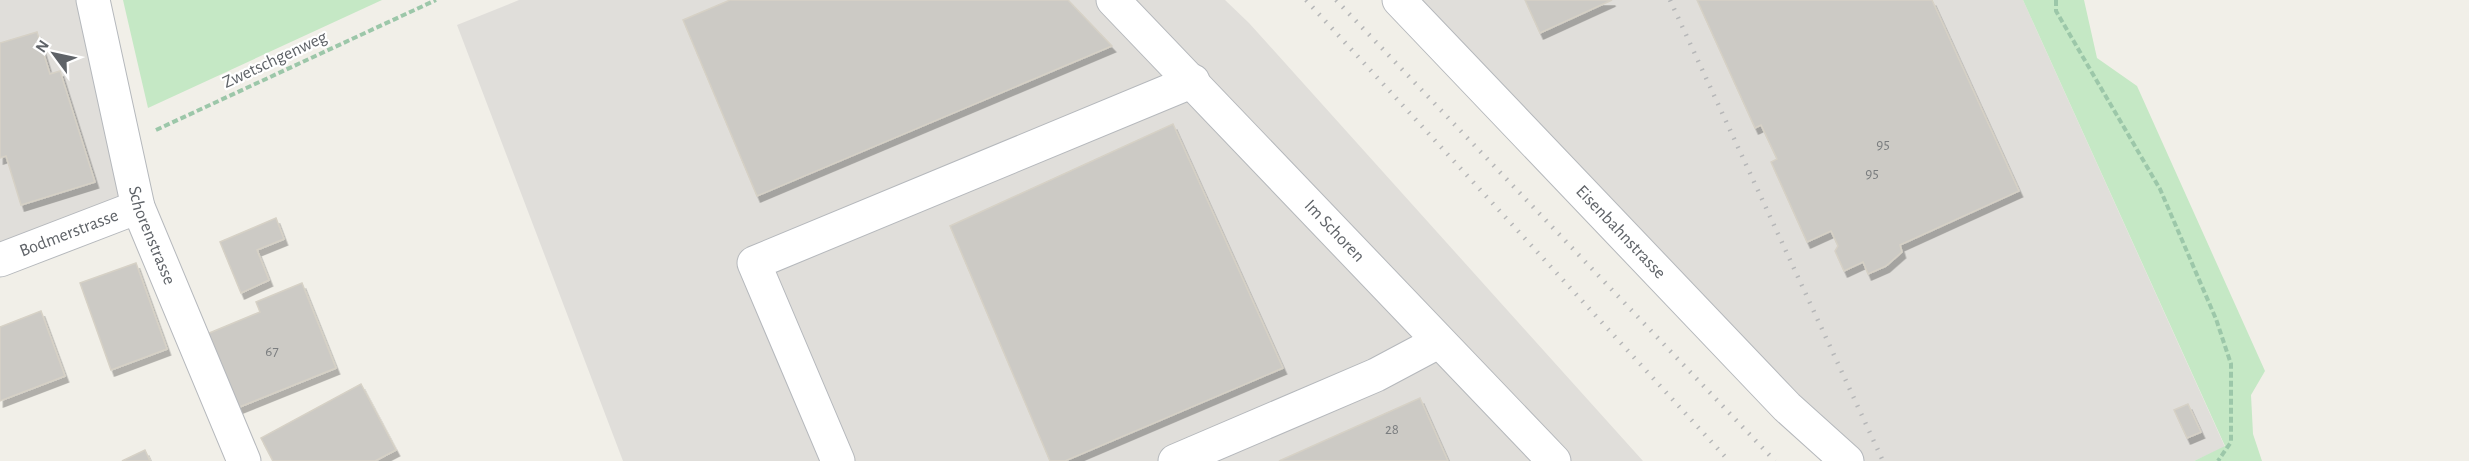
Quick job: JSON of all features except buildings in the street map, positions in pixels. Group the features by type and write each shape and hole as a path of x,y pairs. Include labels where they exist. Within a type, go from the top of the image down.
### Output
{"street":[{"name":"Schorenstrasse","path":"93,0 138,207 244,461"},
{"name":"Im Schoren","path":"1113,0 1193,81 1438,342 1554,461"},
{"name":"Eisenbahnstrasse","path":"1399,0 1787,408 1847,461"},
{"path":"838,461 754,263 1193,81"},
{"name":"Bodmerstrasse","path":"0,260 138,207"},
{"path":"1175,461 1376,375 1438,342"}],"path":[{"name":"Zwetschgenweg","path":"125,144 436,0"},
{"path":"2056,0 2056,11 2160,189 2216,319 2231,364 2231,442 2218,461"}],"shaded area":[{"path":"0,0 93,0 138,207 0,260"},
{"path":"519,0 1225,0 1249,23 1643,461 623,461 457,25"},
{"path":"1399,0 2023,0 2225,447 2194,461 1847,461"}],"green space":[{"path":"123,0 382,0 148,108"},
{"path":"2023,0 2084,0 2097,58 2137,86 2265,371 2251,395 2253,434 2262,461 2194,461 2225,446"}],"railway":[{"path":"1306,0 1729,461"},
{"path":"1336,0 1775,461"},
{"path":"1670,0 1883,461"}]}
